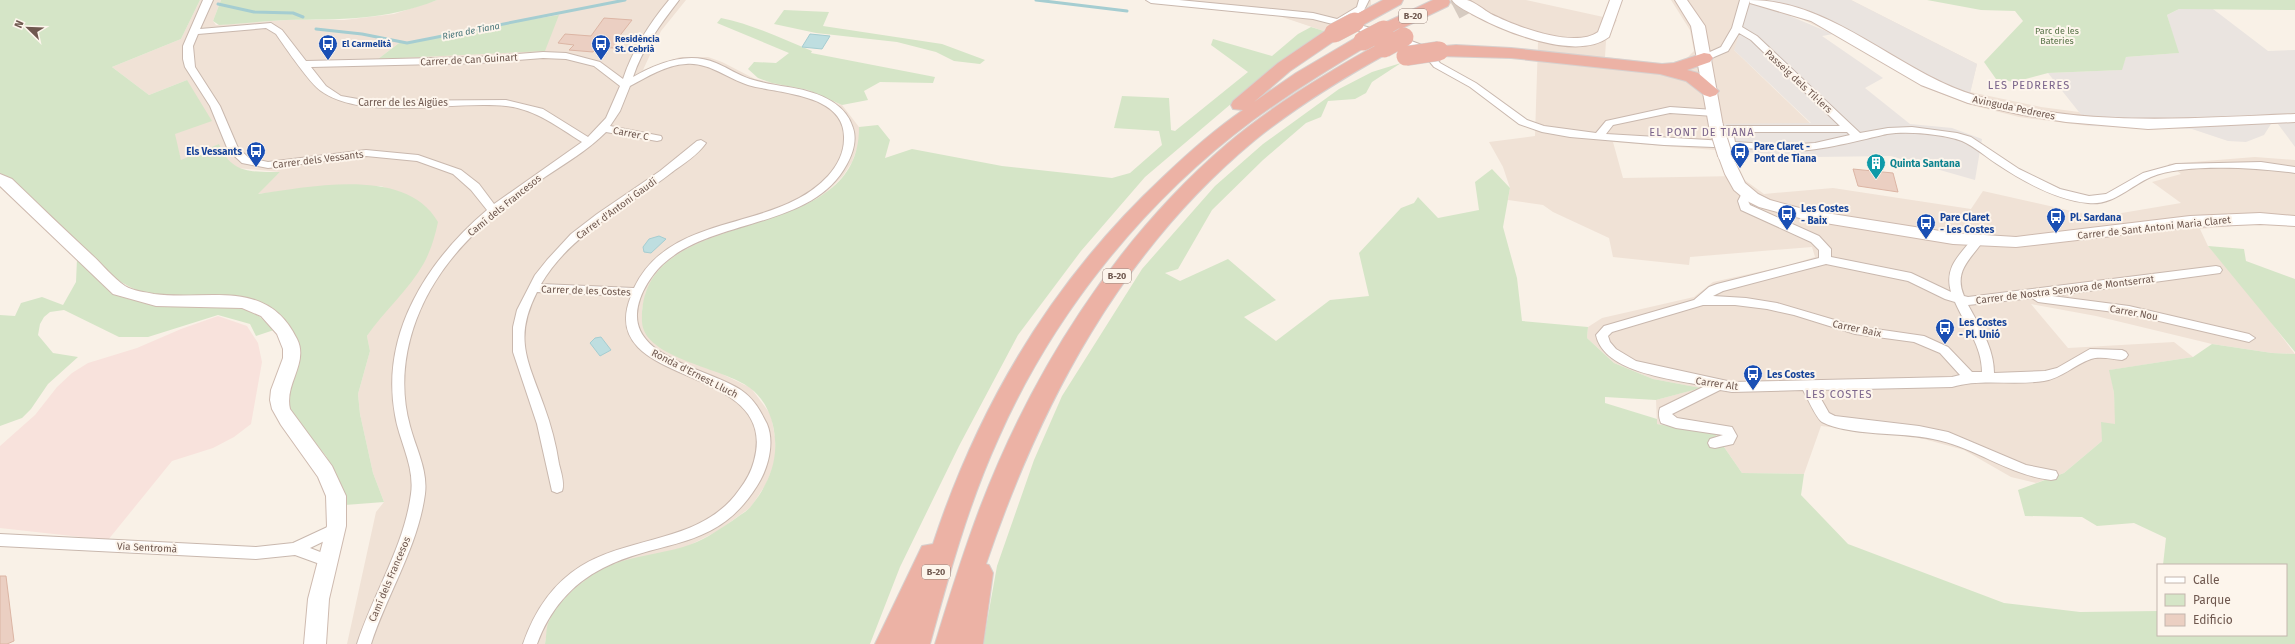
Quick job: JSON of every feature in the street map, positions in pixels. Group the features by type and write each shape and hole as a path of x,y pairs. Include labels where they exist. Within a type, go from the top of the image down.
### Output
{"highway":[{"name":"B-20","path":"1170,179 1196,146 1254,92 1296,58 1342,26 1395,0"},
{"name":"B-20","path":"916,644 935,575 960,501 987,436 1031,354 1057,313 1107,247 1132,218 1170,179 1201,151 1249,113 1303,76 1364,41 1404,37 1452,4"},
{"name":"B-20","path":"949,644 972,563 988,517 1010,463 1070,346 1112,283 1146,238 1178,202 1205,175 1259,128 1384,39 1452,4"},
{"path":"1315,88 1388,60 1406,56 1438,58 1456,50 1511,52 1660,69 1692,77 1710,91"},
{"path":"1660,69 1677,68 1704,58"},
{"path":"889,644 901,615 932,552 960,501"},
{"path":"969,644 988,517"}],"street":[{"name":"Carrer dels Vessants","path":"208,0 193,32 187,52 190,67 215,106 233,150 241,159 252,163 268,165 366,153 418,158 457,172 475,187 494,211"},
{"name":"Camí dels Francesos","path":"364,644 374,611 406,541 413,522 418,491 417,464 401,417 397,384 400,355 409,323 424,289 442,263 464,238 494,211 589,142 604,128 613,116 640,48 655,24 674,0"},
{"path":"1151,0 1203,3 1313,16 1342,26 1370,30 1424,49 1523,122 1542,129 1570,134 1728,150 1763,146"},
{"path":"1342,26 1361,8 1364,0"},
{"path":"1452,4 1522,32 1549,39 1587,42 1600,38 1604,34 1616,0"},
{"name":"Carrer de Sant Antoni Maria Claret","path":"1681,0 1698,26 1715,120 1728,150 1732,174 1747,194 1767,204 1800,213 1977,241 2031,240 2252,217 2295,221"},
{"path":"1704,58 1725,49 1737,28 1745,0"},
{"name":"Avinguda Pedreres","path":"1755,0 1816,18 1926,82 1973,100 2023,111 2066,118 2148,124 2202,124 2295,118"},
{"name":"Carrer de les Aigües","path":"193,32 268,25 279,32 322,88 334,96 348,101 369,104 506,103 539,111 589,142"},
{"name":"Passeig dels Til·lers","path":"1737,28 1754,38 1859,138"},
{"name":"Carrer de Can Guinart","path":"304,64 479,60 542,55 566,56 597,64 624,90"},
{"name":"Ronda d'Ernest Lluch","path":"530,644 538,623 549,605 580,574 615,556 678,540 702,531 723,516 738,500 753,481 761,461 765,439 761,421 754,408 744,398 710,380 666,361 640,342 630,317 637,292 644,278 652,268 689,240 788,208 816,193 841,167 850,147 849,134 842,116 832,106 810,95 748,82 715,66 698,61 671,63 648,73 624,90"},
{"path":"1599,136 1610,123 1670,110 1715,120"},
{"name":"Carrer C","path":"604,128 657,138"},
{"path":"1728,150 1727,129 1850,129"},
{"path":"1790,147 1814,146 1888,131 1912,130 1952,135 1967,139 2015,171 2056,192 2089,200 2109,197 2147,175 2176,167 2261,165 2295,170"},
{"name":"Carrer d'Antoni Gaudí","path":"557,487 547,436 537,404 524,372 518,344 521,315 534,288 560,252 574,237 658,178 701,144"},
{"path":"0,179 7,183 119,290 136,297 169,301 231,301 251,304 265,311 286,333 293,348 293,357 281,387 279,401 289,422 321,465 336,494 338,519 316,614 315,644"},
{"path":"1734,300 1725,295 1727,285 1816,264 1825,260 1825,249 1815,240 1745,207 1743,201 1747,194"},
{"path":"1977,241 1956,269 1954,276 1959,299 1983,342 1988,358 1988,377"},
{"name":"Carrer de Nostra Senyora de Montserrat","path":"1825,260 1911,277 1959,299 1976,300 2018,296 2216,270"},
{"name":"Carrer Alt","path":"1727,285 1714,290 1703,301 1682,309 1608,329 1602,335 1604,344 1617,356 1632,365 1732,387 1952,382 1969,377 2023,378 2045,376 2062,371 2090,354 2122,355"},
{"name":"Carrer de les Costes","path":"534,288 637,292"},
{"name":"Carrer Nou","path":"2018,296 2129,310 2249,338"},
{"name":"Carrer Baix","path":"1703,301 1734,300 1788,309 1854,329 1923,341 1944,350 1954,358 1969,377"},
{"path":"1715,443 1728,440 1730,436 1727,431 1676,424 1666,419 1665,412 1719,385"},
{"path":"1806,385 1824,417 1833,421 1846,424 1900,427 1948,436 1983,450 2017,468 2051,475"},
{"name":"Via Sentromà","path":"0,540 256,553 295,549 336,529"},
{"name":"Via Sentromà","path":"295,549 328,561"}],"shaded area":[{"path":"200,0 221,0 213,21 216,25 286,20 344,20 394,14 437,0 686,0 661,31 643,70 680,57 708,57 722,62 755,79 808,90 842,105 859,127 859,143 852,162 843,176 826,193 793,212 719,236 646,292 642,309 643,327 722,374 751,388 771,415 775,437 776,459 766,484 751,507 718,531 686,547 609,566 548,625 545,644 347,644 376,512 384,502 373,473 360,414 358,394 370,351 367,336 379,318 418,201 381,186 309,188 257,194 280,172 237,168 224,157 181,161 174,134 187,80 149,95 112,67 181,39","holes":["558,15 378,59 399,43 418,42 442,34 497,23 495,26"]},
{"path":"1168,0 1371,0 1371,5 1324,31 1276,15"},
{"path":"1442,0 1526,0 1617,20 1606,41 1605,57 1666,64 1686,59 1694,51 1690,30 1671,0 1851,0 1977,64 1970,92 2041,107 2079,112 2090,126 2019,117 1971,105 1923,87 1833,34 1793,15 1734,50 1811,124 1710,124 1715,150 1613,142 1623,178 1739,176 1764,194 1833,188 1971,209 1983,191 2098,217 2181,203 2152,182 2181,174 2168,164 2255,157 2295,160 2295,226 2274,222 2200,229 2208,246 2251,296 2295,354 2272,353 2212,344 2096,316 2031,304 2068,348 2174,342 2193,357 2110,370 2114,393 2116,424 2102,441 2064,473 2036,483 2011,477 1964,450 1913,436 1821,426 1804,474 1742,473 1715,434 1657,424 1656,400 1700,388 1653,379 1614,363 1587,338 1588,327 1602,318 1694,297 1713,282 1786,266 1815,257 1812,247 1690,257 1689,265 1613,257 1609,238 1553,212 1543,205 1508,200 1510,188 1503,167 1489,142 1535,136 1538,42 1514,34"},
{"path":"1767,0 1851,0 1977,64 1969,98 1847,35 1769,3"},
{"path":"1749,4 1771,8 1833,34 1822,36 1883,78 1865,88 1910,124 1952,128 1982,139 1975,180 1891,156 1815,157 1715,150 1710,124 1811,123 1734,50"},
{"path":"2179,9 2213,9 2268,51 2295,50 2295,147 2278,124 2271,124 2264,135 2246,142 2228,141 2192,129 2090,126 2048,73 2121,70 2126,57 2178,53 2167,15"},
{"path":"218,316 247,326 258,343 262,362 251,424 234,437 213,448 172,461 108,540 0,528 0,446 35,415 57,387 72,373 88,363 137,348 181,329"}],"green space":[{"path":"0,0 200,0 181,39 112,67 149,95 187,80 212,121 175,134 181,160 219,144 224,154 236,166 252,171 280,172 258,194 329,185 356,184 381,187 404,193 423,204 438,222 429,253 418,273 367,336 370,351 358,394 360,414 373,473 384,502 345,505 333,469 326,456 290,411 287,401 298,358 272,311 144,293 124,284 88,255 37,202 19,186 0,173"},
{"path":"221,0 437,0 399,12 362,18 286,20 219,25 213,21"},
{"name":"Parc de les Bateries","path":"1927,0 2295,0 2295,10 2179,9 2167,15 2179,53 2126,57 2122,70 2048,73 2014,82 1996,79 1984,62 2023,21 2015,11 1981,10"},
{"path":"784,10 829,12 823,26 942,44 985,60 980,64 954,61 936,52 897,42 816,33 774,24"},
{"path":"559,15 545,51 378,59 399,43 418,42 442,34 498,23 496,25"},
{"path":"721,18 767,32 812,51 811,53 935,77 933,83 880,82 864,91 868,100 842,105 808,90 772,83 758,78 748,69 754,62 776,63 789,53 717,23"},
{"path":"1311,27 1324,31 1278,64 1145,177 1081,251 1018,335 959,446 900,567 870,644 545,644 547,627 550,618 563,600 581,583 600,570 609,566 636,557 683,547 709,536 750,507 762,490 773,466 775,449 773,425 765,404 761,398 750,388 738,381 670,354 656,345 646,335 642,322 650,283 674,257 709,239 789,212 825,193 850,167 859,127 878,125 890,140 885,158 912,149 1002,166 1112,178 1130,173 1162,145 1159,131 1114,128 1122,96 1169,98 1171,130 1175,131 1248,72 1211,45 1213,39 1272,56 1298,34"},
{"path":"1401,63 1372,82 1366,93 1355,99 1328,101 1321,117 1306,123 1263,160 1212,210 1178,269 1165,273 1180,281 1228,259 1276,300 1244,317 1276,341 1330,300 1369,296 1359,253 1401,208 1414,203 1418,197 1438,218 1479,210 1475,182 1492,169 1510,188 1503,227 1517,278 1522,321 1588,327 1587,338 1614,363 1653,379 1701,388 1656,400 1605,397 1605,403 1657,419 1657,424 1715,434 1742,473 1804,474 1801,495 1848,544 2004,603 2080,612 2157,611 2157,636 2287,636 2287,564 2163,564 2166,538 2134,523 2097,526 2082,517 2025,516 2018,490 2064,473 2102,441 2101,422 2115,424 2114,393 2109,370 2193,357 2212,344 2272,353 2295,354 2295,644 983,644 997,566 1034,460 1062,396 1142,269 1215,186 1263,144 1339,89 1372,72"},
{"path":"2208,246 2244,249 2246,261 2295,279 2295,352"},
{"path":"77,259 107,289 128,299 156,304 231,307 247,310 259,316 274,330 256,336 250,324 218,315 148,337 119,337 64,310 50,312 44,317 40,324 38,335 53,353 78,357 48,384 31,409 22,418 0,426 0,315 15,316 21,303 42,297 63,305 76,282"}],"water":[{"path":"810,34 830,36 822,49 802,47"},
{"path":"659,236 666,239 651,253 644,252 643,247 649,239"},
{"path":"601,337 611,350 600,356 590,343 595,338"}],"building":[{"path":"604,18 632,20 618,38 621,38 614,48 597,47 593,52 569,50 574,45 558,43 565,34 591,36"},
{"name":"Quinta Santana","path":"1853,169 1893,173 1898,192 1858,186"},
{"path":"0,576 6,576 14,641 7,644 0,644"}],"waterway":[{"name":"Riera de Tiana","path":"316,29 362,34 407,43 625,0"},
{"name":"Riera de Tiana","path":"1036,0 1127,11"},
{"name":"Riera de Tiana","path":"218,4 254,12 293,13 303,17"}],"tunnel":[{"path":"1455,10 1474,0"}],"place":[{"name":"El Carmelità","path":"328,61"},
{"name":"Residència St. Cebrià","path":"601,61"},
{"name":"Els Vessants","path":"256,168"},
{"name":"Pare Claret - Pont de Tiana","path":"1740,169"},
{"name":"Quinta Santana","path":"1876,180"},
{"name":"Les Costes - Baix","path":"1787,231"},
{"name":"Pl. Sardana","path":"2056,234"},
{"name":"Pare Claret - Les Costes","path":"1926,240"},
{"name":"Les Costes - Pl. Unió","path":"1945,345"},
{"name":"Les Costes","path":"1753,391"}],"district":[{"name":"LES PEDRERES","path":"2029,85"},
{"name":"EL PONT DE TIANA","path":"1702,132"},
{"name":"LES COSTES","path":"1839,394"}]}
